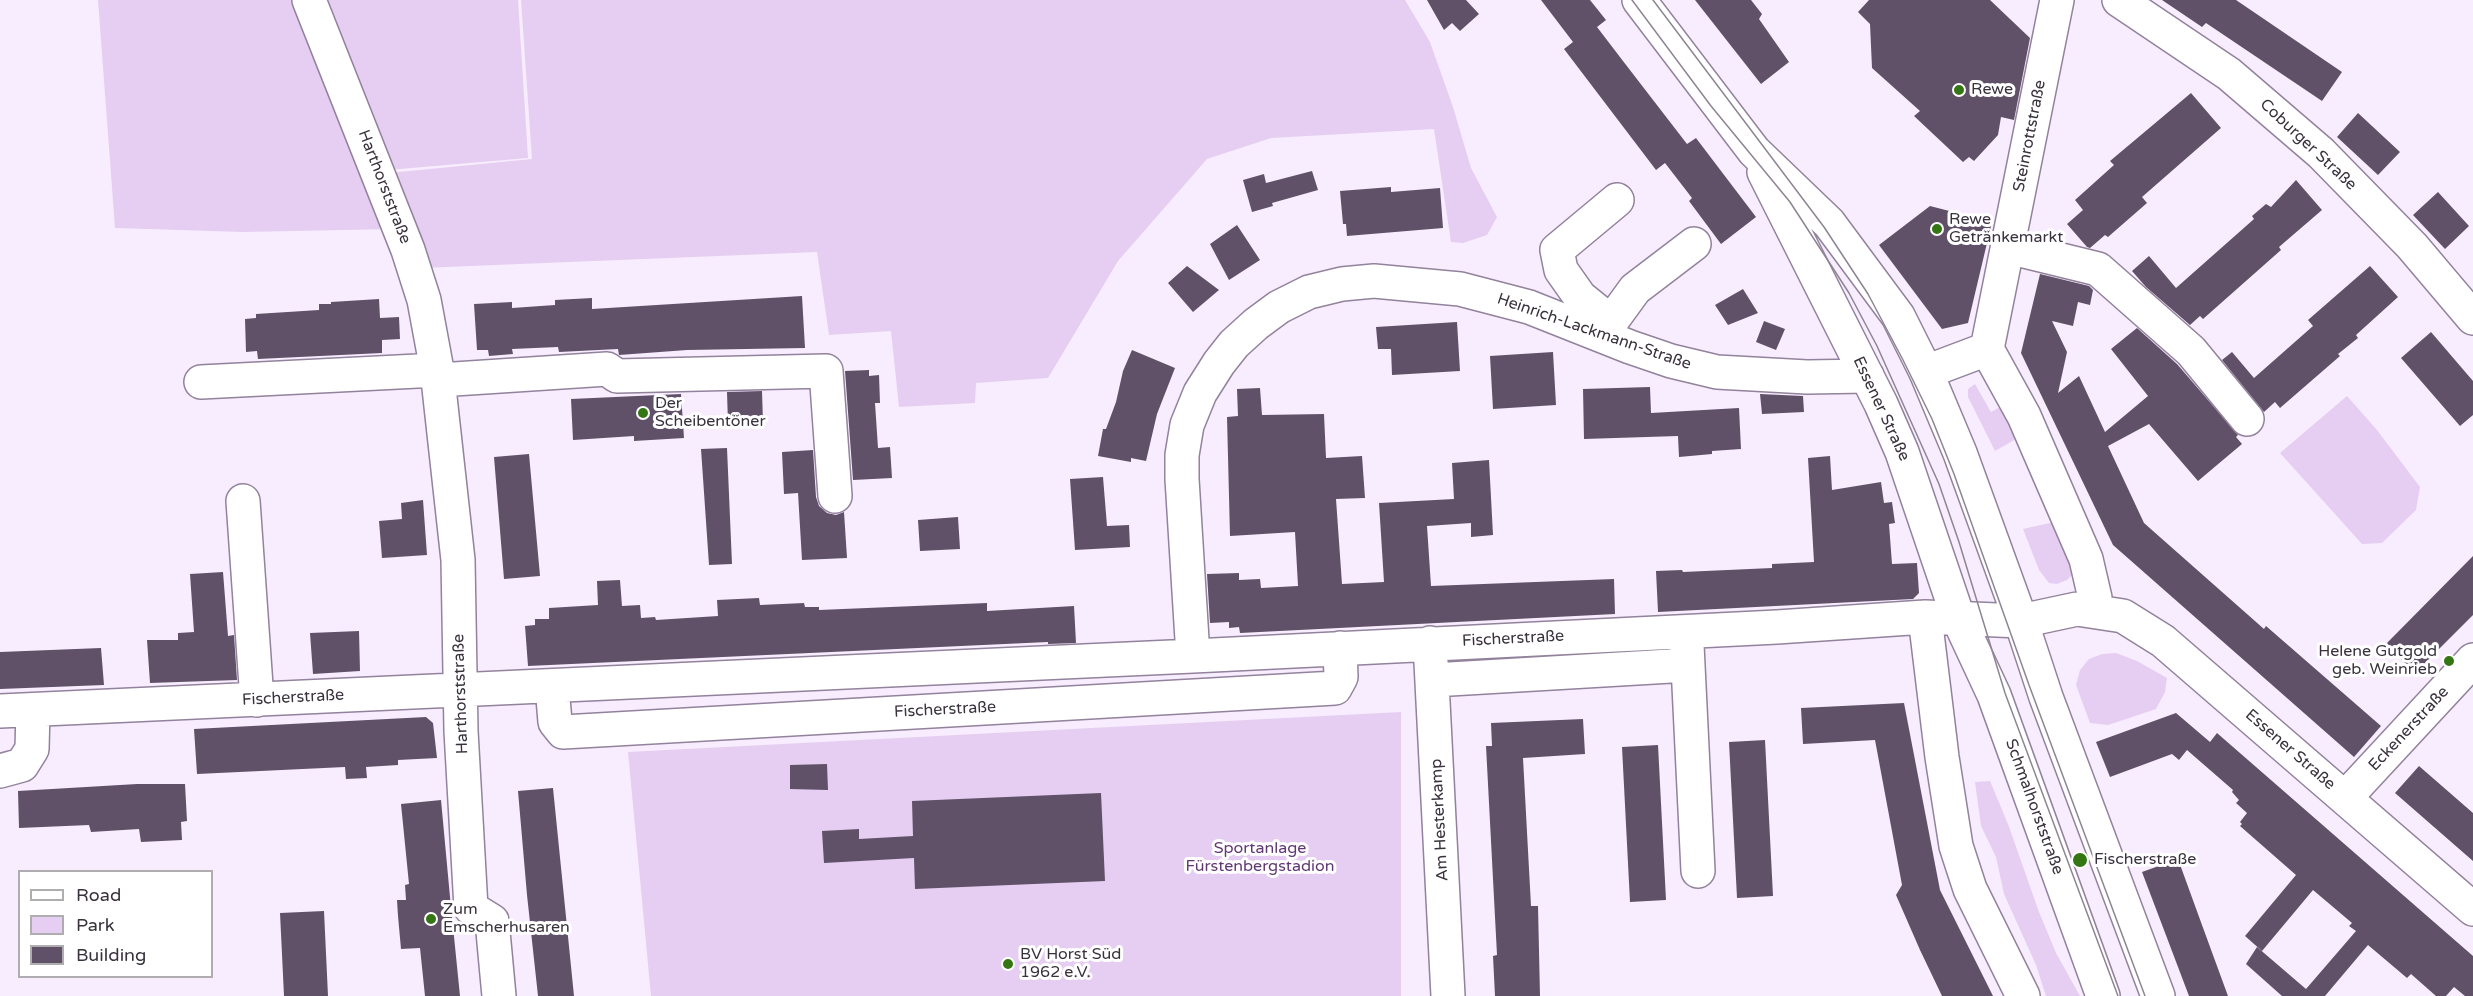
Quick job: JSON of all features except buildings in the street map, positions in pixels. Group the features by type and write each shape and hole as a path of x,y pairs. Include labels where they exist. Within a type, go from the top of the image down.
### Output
{"street":[{"name":"Harthorststraße","path":"309,0 408,250 424,300 438,375 458,560 461,690 471,908 492,921 499,996"},
{"name":"Essener Straße","path":"1639,0 1754,152 1828,223 1898,316 1926,372 1960,453 2021,621"},
{"name":"Steinrottstraße","path":"1987,349 2057,0"},
{"name":"Coburger Straße","path":"2119,0 2229,75 2321,153 2412,246 2473,318"},
{"name":"Essener Straße","path":"1754,152 1867,376 1902,452 1959,620 2021,621 2077,609 2123,616 2163,641 2473,909"},
{"path":"1617,200 1557,250 1561,270 1580,297 1609,330 1635,289 1694,244"},
{"path":"2008,247 2098,269 2192,351 2247,419"},
{"name":"Heinrich-Lackmann-Straße","path":"1193,656 1182,479 1182,455 1187,425 1200,393 1219,363 1256,324 1279,307 1309,292 1342,284 1374,281 1460,289 1609,330 1671,361 1717,372 1807,377 1867,376"},
{"path":"1926,372 1987,349 2024,416 2086,559 2095,598 2095,611"},
{"path":"201,382 607,369 617,376 826,371 835,496"},
{"path":"243,501 257,700"},
{"path":"1925,617 1940,746 1956,846 1970,889 2023,996"},
{"name":"Fischerstraße","path":"0,711 1193,656 1925,617 1959,620"},
{"name":"Schmalhorststraße","path":"1959,620 1994,695 2103,996"},
{"path":"2021,621 2046,698 2158,996"},
{"path":"1686,631 1698,871"},
{"name":"Am Hesterkamp","path":"1430,643 1448,996"},
{"name":"Fischerstraße","path":"552,686 555,722 562,732 1335,688 1341,677 1340,648"},
{"name":"Eckenerstraße","path":"2345,798 2473,660"},
{"path":"1432,680 1688,665"},
{"path":"0,771 22,765 32,749 33,710"}],"green space":[{"path":"98,0 294,0 393,229 243,232 115,228"},
{"path":"320,0 518,0 528,158 388,170"},
{"path":"521,0 1405,0 1430,42 1471,168 1497,217 1487,235 1463,243 1451,242 1434,129 1271,138 1207,159 1118,261 1048,378 976,383 975,403 899,407 891,331 829,335 817,252 421,268 389,173 532,159"},
{"path":"1975,384 1991,412 2002,406 2016,439 1995,451 1968,397 1968,389"},
{"path":"2347,396 2377,430 2420,487 2416,510 2382,543 2362,544 2280,453"},
{"path":"2054,522 2070,555 2074,573 2067,580 2057,584 2049,583 2039,570 2023,529"},
{"path":"2116,653 2137,661 2167,678 2165,692 2156,709 2108,725 2090,723 2076,685 2080,670 2089,659 2102,654"},
{"name":"Sportanlage Fürstenbergstadion","path":"1401,712 1401,996 651,996 628,752"},
{"path":"1990,781 2056,953 2080,996 2046,996 2036,965 2004,894 1996,857 1981,826 1975,782"}],"tram line":[{"path":"1632,0 1711,106 1790,202 1849,293 1877,346 1939,484 2005,693 2118,996"},
{"path":"1653,0 1824,227 1868,294 1903,360 1932,419 1954,474 2029,685 2145,996"}],"place":[{"name":"Rewe","path":"1959,90"},
{"name":"Rewe Getränkemarkt","path":"1937,229"},
{"name":"Der Scheibentöner","path":"643,413"},
{"name":"Helene Gutgold geb. Weinrieb","path":"2449,661"},
{"name":"Fischerstraße","path":"2080,860"},
{"name":"Zum Emscherhusaren","path":"431,919"},
{"name":"BV Horst Süd 1962 e.V.","path":"1008,964"}]}
